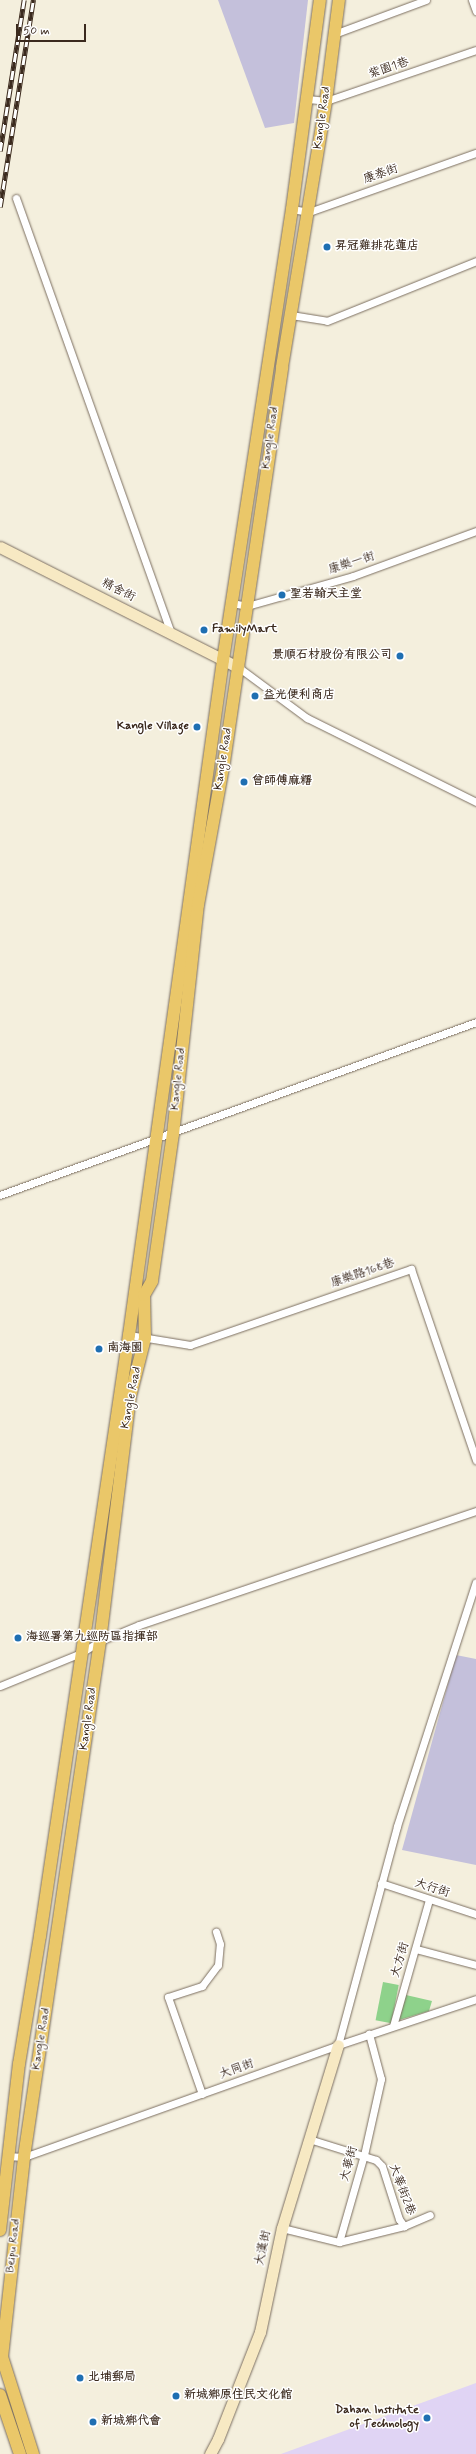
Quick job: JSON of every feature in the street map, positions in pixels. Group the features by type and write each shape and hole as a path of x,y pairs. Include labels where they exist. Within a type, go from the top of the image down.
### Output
{"main road":[{"name":"Kangle Road","path":"6,2156 130,1335 223,660 292,209 308,99 320,0"},
{"name":"Kangle Road","path":"24,2157 100,1641 130,1397 145,1338 144,1295 152,1281 173,1134 198,905 238,667 291,315 309,212 326,101 339,0"},
{"path":"40,1936 57,1938"},
{"name":"Beipu Road","path":"0,2230 6,2156"},
{"name":"Beipu Road","path":"1,2357 24,2157"},
{"path":"1,2357 33,2454"},
{"path":"0,2395 20,2454"}],"street":[{"path":"334,34 426,0"},
{"path":"472,0 476,11"},
{"name":"紫園1巷","path":"308,99 326,101 476,50"},
{"name":"康泰街","path":"292,209 309,212 476,153"},
{"path":"16,198 171,633"},
{"path":"291,315 327,321 476,261"},
{"name":"康樂一街","path":"232,603 246,606 353,576 476,532"},
{"name":"精舍街","path":"0,547 238,667"},
{"path":"238,667 307,718 476,802"},
{"path":"0,1195 158,1138 173,1134 476,1022"},
{"name":"康樂路168巷","path":"130,1335 190,1345 410,1270 476,1460"},
{"path":"0,1686 81,1653 100,1641 139,1625 476,1511"},
{"path":"338,2045 381,1883 476,1582"},
{"name":"大行街","path":"381,1883 429,1900 476,1914"},
{"name":"大方街","path":"393,2026 429,1900"},
{"path":"202,2094 168,1998 202,1986 218,1965 220,1944 216,1932"},
{"path":"416,1949 476,1965"},
{"name":"大同街","path":"6,2156 24,2157 369,2034 476,1999"},
{"name":"大華街","path":"339,2242 364,2155 381,2079 369,2034"},
{"name":"大漢街","path":"210,2454 218,2439 260,2332 282,2228 338,2045"},
{"name":"大華街2巷","path":"309,2139 376,2160 382,2166 399,2219 404,2226"},
{"name":"大華街2巷","path":"339,2242 404,2226 430,2215"},
{"path":"282,2228 339,2242"}],"shaded area":[{"path":"218,0 308,0 294,123 265,128"},
{"path":"456,1655 476,1659 476,1865 402,1850"},
{"name":"Dahan Institute of Technology","path":"476,2383 476,2454 281,2454"}],"green space":[{"path":"383,1982 399,1985 391,2023 376,2020"},
{"path":"406,1995 432,2001 429,2011 399,2020"}],"railway":[{"path":"0,151 24,0"},
{"path":"0,207 33,0"}],"place":[{"name":"昇冠雞排花蓮店","path":"327,247"},
{"name":"聖若翰天主堂","path":"282,595"},
{"name":"FamilyMart","path":"204,630"},
{"name":"景順石材股份有限公司","path":"400,656"},
{"name":"益光便利商店","path":"255,696"},
{"name":"Kangle Village","path":"197,727"},
{"name":"曾師傅麻糬","path":"244,782"},
{"name":"南海園","path":"99,1349"},
{"name":"海巡署第九巡防區指揮部","path":"18,1638"},
{"name":"北埔郵局","path":"80,2378"},
{"name":"新城鄉原住民文化館","path":"176,2396"},
{"name":"Dahan Institute of Technology","path":"427,2418"},
{"name":"新城鄉代會","path":"93,2422"}]}
